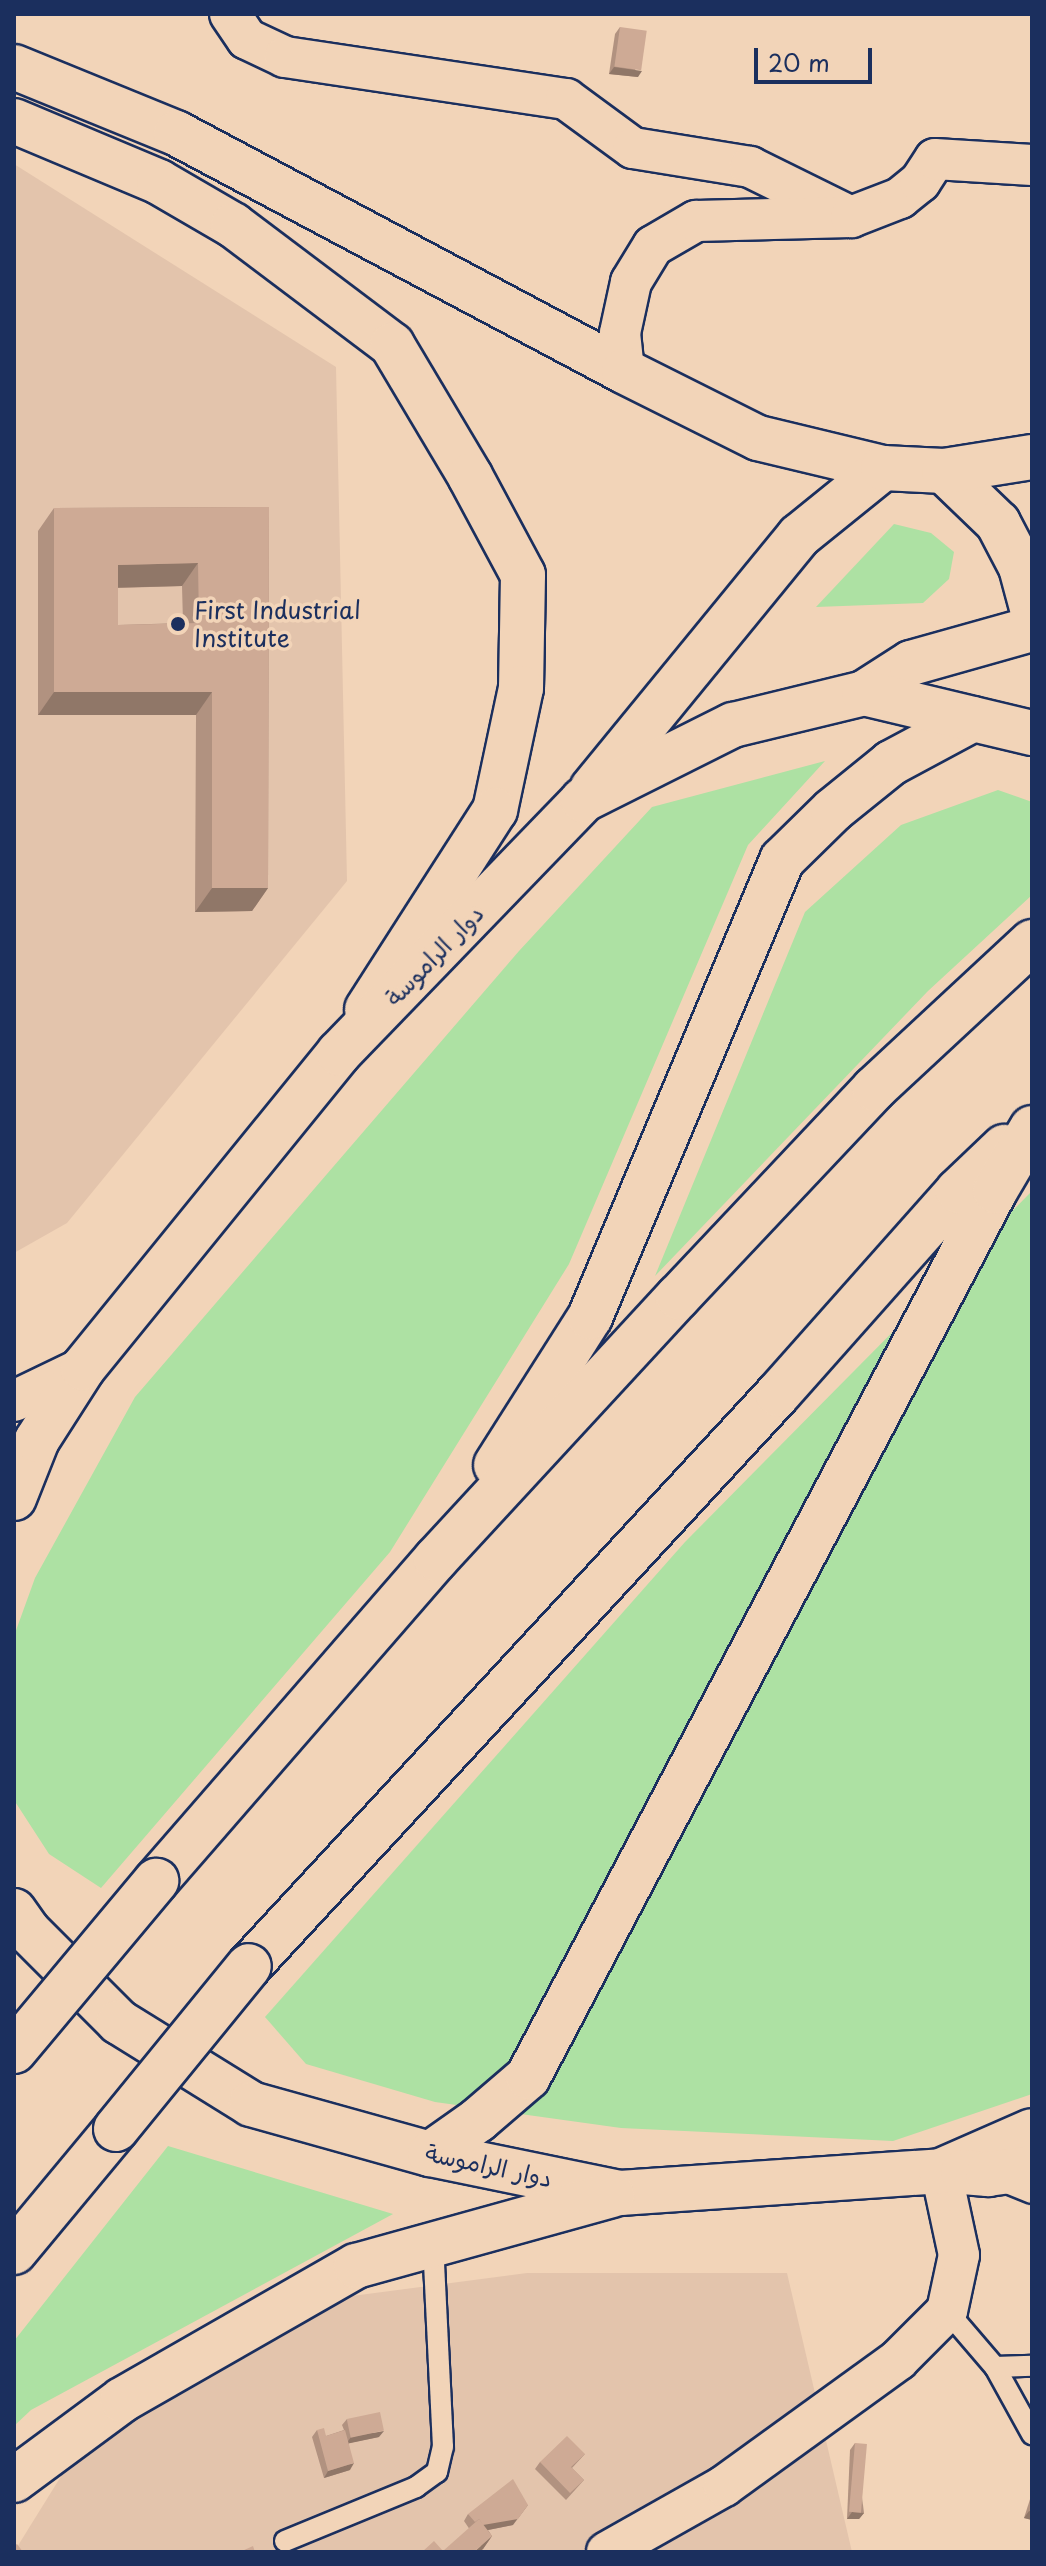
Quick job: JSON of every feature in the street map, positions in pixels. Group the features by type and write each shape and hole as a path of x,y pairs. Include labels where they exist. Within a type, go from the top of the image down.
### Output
{"main road":[{"path":"14,67 176,133 624,371 758,438 883,468 944,471 1032,457"},
{"path":"14,121 159,182 233,225 392,345 470,476 523,575 521,688 495,810 339,1053"},
{"path":"583,800 799,536 883,468"},
{"path":"944,471 998,523 1021,567 1032,608"},
{"path":"864,693 911,663 1032,629"},
{"name":"دوار الراموسة","path":"14,1498 25,1450 83,1368 339,1053 583,800 733,725 864,693 1032,733"},
{"path":"436,1559 590,1317 782,860 833,810 891,763 973,719"},
{"path":"14,2051 156,1881 436,1559 874,1089 1032,942"},
{"path":"14,2252 249,1966 778,1394 958,1191 1032,1119"},
{"path":"430,2154 478,2120 528,2077 995,1191 1032,1128"},
{"name":"دوار الراموسة","path":"19,1923 119,2022 251,2104 430,2154 620,2193 941,2171 1032,2131"},
{"path":"941,2171 988,2174 1032,2168"},
{"path":"14,2480 122,2400 356,2266 620,2193"}],"street":[{"path":"230,14 247,39 285,57 566,99 633,148 750,167 851,217"},
{"path":"624,371 620,333 631,282 653,246 696,221 851,217 900,198 920,182 935,159 1032,165"},
{"path":"14,1401 83,1368"},
{"path":"607,2552 724,2486 898,2360 947,2311 959,2255 941,2171"}],"lane":[{"path":"988,2174 1032,2193"},
{"path":"285,2541 416,2487 437,2472 443,2447 433,2245"},
{"path":"947,2311 995,2367 1032,2434"},
{"path":"995,2367 1032,2366"}],"shaded area":[{"name":"First Industrial Institute","path":"14,164 336,367 347,881 67,1223 14,1253"},
{"path":"527,2273 787,2273 852,2552 14,2552 73,2457 352,2296"}],"green space":[{"path":"894,524 931,533 954,552 949,579 923,603 816,607"},
{"path":"825,761 748,845 569,1264 390,1552 101,1888 49,1854 14,1800 14,1636 35,1578 135,1397 519,951 652,807"},
{"path":"998,790 1032,802 1032,895 928,991 655,1276 805,912 901,825"},
{"path":"1032,1191 1032,2094 893,2141 621,2128 435,2102 306,2064 265,2017 685,1542"},
{"path":"168,2146 393,2214 31,2410 14,2426 14,2341"}],"building":[{"path":"620,27 647,31 641,70 614,67"},
{"path":"269,507 268,888 212,888 212,692 54,692 54,508","holes":["198,563 199,623 118,625 118,565"]},
{"path":"380,2412 384,2431 351,2438 347,2419"},
{"path":"324,2428 326,2436 345,2430 354,2463 328,2471 317,2430"},
{"path":"567,2436 585,2454 571,2467 584,2480 570,2493 540,2462"},
{"path":"855,2443 867,2444 861,2513 849,2512"},
{"path":"513,2479 528,2505 518,2519 483,2525 479,2519 475,2522 468,2514"},
{"path":"479,2519 492,2536 474,2552 422,2552 434,2541 443,2551"},
{"path":"17,2544 23,2552 14,2552"},
{"path":"253,2546 255,2552 242,2552 242,2551"}],"place":[{"name":"First Industrial Institute","path":"178,624"}]}
